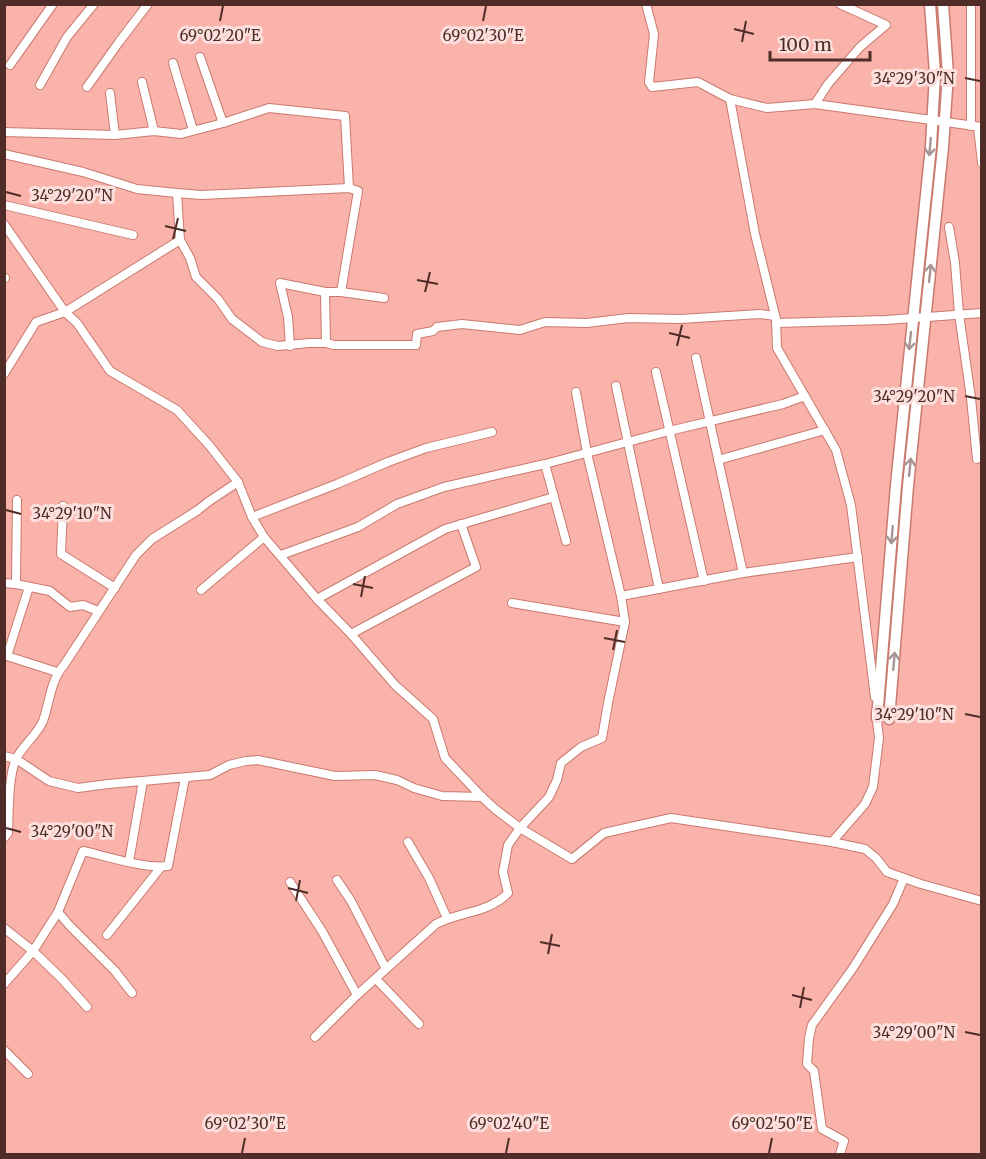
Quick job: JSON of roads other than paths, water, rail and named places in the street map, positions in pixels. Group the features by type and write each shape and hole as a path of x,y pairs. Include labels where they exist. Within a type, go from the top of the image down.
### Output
{"main road":[{"path":"877,718 896,485 932,120 935,74 930,4"},
{"path":"889,719 908,486 945,122 948,74 943,4"}],"street":[{"path":"10,65 53,4"},
{"path":"40,85 67,37 94,4"},
{"path":"87,87 148,4"},
{"path":"646,4 654,34 649,82 652,87 698,82 730,99 767,108 815,104 977,126"},
{"path":"815,104 828,84 860,47 886,25 840,4"},
{"path":"971,4 981,163"},
{"path":"200,57 223,123"},
{"path":"174,63 193,130"},
{"path":"142,82 154,131"},
{"path":"110,93 115,135"},
{"path":"730,99 755,234 775,320 777,348 836,450 851,505 879,738 873,788 865,804 832,842"},
{"path":"4,132 115,135 154,131 181,134 269,108 345,116 349,188"},
{"path":"4,154 83,172 137,189 201,195 349,188 358,191 341,292"},
{"path":"177,193 180,240 190,258 196,277 218,299 232,319 262,342 278,346 309,343 416,345 417,334 433,331 437,327 462,324 520,330 545,322 587,323 628,318 680,319 760,314 775,320 833,322 981,313"},
{"path":"4,204 133,235"},
{"path":"4,224 64,312 77,323 110,371 177,410 209,445 238,482 252,517 264,537 395,685 433,719 445,758 482,797 520,828 572,859 604,833 671,818 832,842 865,849 887,872 981,901"},
{"path":"949,227 977,459"},
{"path":"4,374 36,322 64,312 180,240"},
{"path":"290,346 288,317 280,283 384,298"},
{"path":"325,291 326,344"},
{"path":"696,357 743,573"},
{"path":"656,372 704,581"},
{"path":"616,386 659,589"},
{"path":"315,1037 357,995 436,924 447,918 465,915 499,902 508,893 503,872 508,845 520,828 549,797 561,764 582,747 602,738 625,622 621,596 587,453 576,392"},
{"path":"281,555 358,527 397,504 444,487 545,464 783,404 805,396"},
{"path":"718,460 825,430"},
{"path":"252,517 426,448 492,432"},
{"path":"545,464 566,541"},
{"path":"4,837 8,833 8,777 16,759 42,723 57,672 64,665 136,555 152,539 238,482"},
{"path":"317,598 446,529 554,497"},
{"path":"16,584 17,500"},
{"path":"63,506 61,554 115,588"},
{"path":"351,634 476,567 461,524"},
{"path":"201,590 264,537"},
{"path":"621,596 743,573 858,557"},
{"path":"4,583 50,591 70,607 83,605 98,612"},
{"path":"29,587 7,656 57,672"},
{"path":"512,603 625,622"},
{"path":"4,756 16,759 49,781 78,788 210,775 229,765 258,760 335,776 375,775 398,780 414,788 442,796 482,797"},
{"path":"4,984 33,951 58,912 83,851 129,862 168,866 185,778"},
{"path":"129,862 143,781"},
{"path":"408,842 429,878 447,918"},
{"path":"107,935 161,867"},
{"path":"840,1155 844,1141 822,1129 814,1071 807,1064 812,1025 853,968 893,904 904,878"},
{"path":"337,880 351,901 386,969"},
{"path":"290,882 322,931 357,995"},
{"path":"58,912 116,971 132,993"},
{"path":"4,928 33,951 87,1007"},
{"path":"376,979 419,1024"},
{"path":"4,1050 28,1074"}]}
